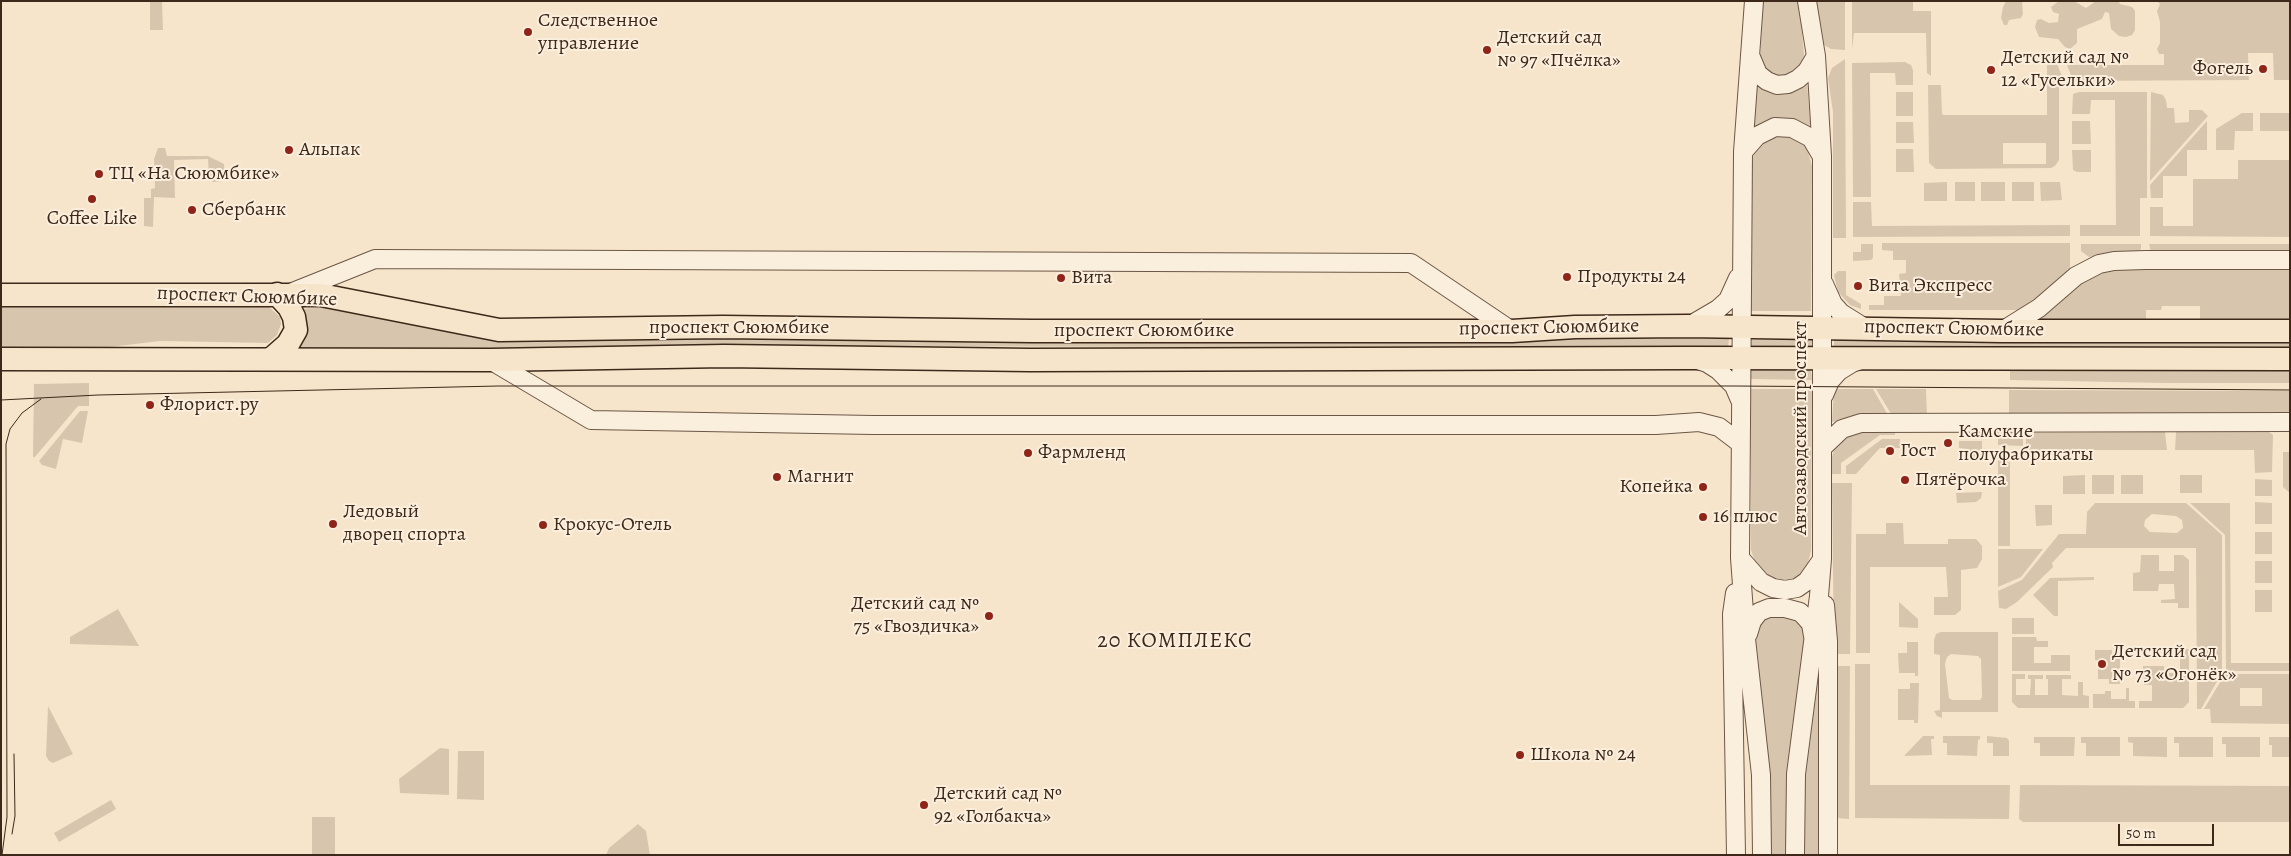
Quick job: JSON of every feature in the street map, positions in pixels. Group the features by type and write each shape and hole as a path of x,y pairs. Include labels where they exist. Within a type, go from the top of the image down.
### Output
{"main road":[{"path":"1,277 25,295"},
{"name":"проспект Сююмбике","path":"1,295 282,294 321,296 499,330 723,327 1032,331 1512,331 1575,327 1822,326 2002,331 2290,331"},
{"path":"271,359 288,344 296,330 294,317 282,294"},
{"name":"проспект Сююмбике","path":"1,359 490,360 724,356 1030,360 2290,359"},
{"path":"1,366 26,360"}],"street":[{"path":"1754,1 1743,152 1740,558 1746,639 1762,775 1762,855"},
{"name":"Автозаводский проспект","path":"1795,855 1796,774 1822,559 1822,156 1816,56 1807,1"},
{"path":"1749,52 1758,74 1767,81 1777,85 1788,84 1798,79 1807,71 1816,56"},
{"path":"1743,152 1758,136 1775,127 1792,128 1811,138 1822,156"},
{"path":"282,294 374,259 1411,263 1512,331"},
{"path":"2002,331 2039,308 2076,276 2099,264 2137,260 2290,260"},
{"path":"1688,326 1712,313 1728,300 1741,271"},
{"path":"1822,280 1833,304 1841,313 1865,328"},
{"path":"1689,358 1707,363 1718,370 1734,386 1740,401"},
{"path":"1822,403 1824,391 1839,371 1852,363 1865,359"},
{"path":"490,360 591,420 873,425 1656,425 1699,422 1719,427 1740,444"},
{"path":"1822,448 1834,435 1851,425 1861,422 2290,422"},
{"path":"1740,558 1761,582 1773,588 1785,590 1797,588 1807,581 1822,559"},
{"path":"1736,855 1736,746 1732,614 1740,558"},
{"path":"1822,559 1828,641 1828,855"},
{"path":"1746,639 1752,621 1759,612 1769,608 1785,608 1800,612 1811,624 1813,644"}],"shaded area":[{"path":"150,1 162,1 163,30 150,30"},
{"path":"1763,1 1799,1 1804,54 1803,63 1798,70 1785,78 1768,74 1760,60"},
{"path":"1815,1 1845,1 1845,50 1831,49 1824,45 1821,40"},
{"path":"1852,1 1913,1 1913,11 1931,11 1931,76 1927,73 1926,33 1854,33 1852,49"},
{"path":"2006,1 2022,1 2023,14 2021,18 2009,20 2007,25 2004,25 2001,18"},
{"path":"2059,1 2074,1 2086,8 2096,1 2118,1 2120,4 2132,7 2135,11 2135,30 2132,35 2126,37 2119,36 2111,29 2109,13 2105,12 2102,19 2077,29 2077,43 2070,49 2065,47 2058,39 2039,37 2035,27 2037,20 2041,19 2049,23 2058,22 2059,14 2053,12 2051,7"},
{"path":"2157,1 2290,1 2290,80 2274,80 2273,53 2248,53 2249,80 2076,81 2072,78 2067,65 2164,65 2164,54 2159,54 2157,49 2160,43 2160,22 2157,11 2160,4"},
{"path":"1845,59 1846,238 1833,238 1833,112 1828,78 1832,68"},
{"path":"2055,59 2064,81 2059,81 2059,160 2055,166 2051,168 1936,169 1929,163 1928,85 1941,85 1942,114 1944,115 2047,115 2047,66 2050,60","holes":["2003,143 2046,143 2046,164 2003,164"]},
{"path":"1905,62 1911,65 1913,70 1913,85 1896,85 1895,73 1870,73 1871,197 1853,197 1852,63"},
{"path":"1756,82 1807,82 1811,133 1753,130"},
{"path":"1896,92 1913,92 1913,116 1896,116"},
{"path":"2079,92 2147,92 2147,198 2140,198 2140,236 2080,236 2080,225 2116,225 2115,100 2091,100 2090,114 2072,114 2073,94"},
{"path":"2151,92 2163,95 2167,108 2174,108 2175,123 2189,122 2189,110 2202,110 2208,116 2150,181"},
{"path":"2242,113 2253,113 2253,131 2235,131 2234,150 2216,150 2216,129"},
{"path":"2260,113 2290,113 2290,131 2260,131"},
{"path":"2072,121 2090,121 2091,144 2072,144"},
{"path":"2207,121 2207,150 2187,150 2187,176 2163,176 2163,198 2151,198 2150,185"},
{"path":"1896,122 1913,122 1914,143 1896,143"},
{"path":"1783,134 1802,142 1808,152 1812,166 1811,311 1751,311 1752,164 1754,152 1767,138"},
{"path":"158,148 165,148 167,156 208,156 224,164 225,178 222,181 213,182 209,178 208,159 174,160 175,198 154,197 153,227 144,226 144,198 151,198 151,189 155,188 154,159"},
{"path":"1896,149 1913,149 1914,172 1896,172"},
{"path":"2072,150 2091,150 2091,172 2077,172 2073,170"},
{"path":"2238,160 2290,160 2290,237 2150,236 2150,207 2163,207 2163,226 2193,226 2193,179 2238,179"},
{"path":"1947,182 1947,201 1924,201 1924,183"},
{"path":"1955,182 1975,182 1975,201 1955,201"},
{"path":"1981,182 2005,182 2005,201 1981,201"},
{"path":"2012,182 2034,182 2034,201 2012,201"},
{"path":"2040,182 2060,182 2062,200 2041,201"},
{"path":"1853,202 1871,202 1872,226 2070,225 2070,236 1853,237"},
{"path":"1882,243 2070,243 2070,269 2066,277 2018,310 1869,310 1869,305 1884,305 1884,296 1901,296 1899,274 1906,273 1906,260 1893,260 1893,251 1882,250"},
{"path":"1861,244 1873,244 1873,258 1871,260 1853,261 1853,252 1861,252"},
{"path":"2081,244 2141,244 2141,249 2136,253 2089,257 2081,251"},
{"path":"2149,244 2290,244 2290,254 2151,252"},
{"path":"2290,266 2290,320 2200,320 2200,306 2162,306 2161,310 2146,310 2146,319 2037,319 2089,276 2116,267"},
{"path":"1838,271 1846,271 1846,295 1861,304 1861,309 1850,305 1838,292 1834,275"},
{"path":"1,305 269,307 280,317 281,324 277,335 268,343 160,341 102,348 1,348"},
{"path":"332,307 733,338 1729,339 1728,348 756,346 302,350 298,347 299,309"},
{"path":"1751,340 1812,340 1812,348 1751,348"},
{"path":"1834,340 2290,341 2290,349 1834,348"},
{"path":"1751,370 1811,370 1812,380 1751,379"},
{"path":"2010,370 2290,371 2290,383 2010,380"},
{"path":"89,383 89,406 78,406 34,458 34,384"},
{"path":"1751,389 1812,389 1811,550 1807,568 1797,578 1790,581 1783,582 1768,578 1757,568 1751,550"},
{"path":"1834,389 1873,389 1889,417 1860,417 1832,422"},
{"path":"1876,389 1926,389 1927,417 1893,417"},
{"path":"2009,390 2290,391 2290,416 2009,415"},
{"path":"80,411 88,411 82,443 63,439 56,469 42,465 39,461"},
{"path":"1895,428 1895,435 1880,435 1841,463 1841,474 1832,474 1834,450 1838,443 1850,432"},
{"path":"2019,429 2023,434 2023,446 1998,445 1998,431"},
{"path":"2165,432 2167,450 2026,450 2026,435 2033,435 2035,433"},
{"path":"2176,432 2269,432 2273,435 2272,472 2255,473 2254,450 2175,450"},
{"path":"1882,439 1900,439 1900,448 1880,448 1856,474 1846,474 1846,466"},
{"path":"1959,441 1982,441 1982,460 1969,460 1968,449 1959,448"},
{"path":"2283,452 2290,452 2290,493 2283,487"},
{"path":"1998,456 2007,456 2008,462 2010,462 2010,546 1998,546"},
{"path":"2085,475 2085,494 2063,494 2063,476"},
{"path":"2092,475 2114,475 2114,494 2092,494"},
{"path":"2121,475 2143,475 2143,494 2121,494"},
{"path":"2180,475 2202,475 2202,493 2180,493"},
{"path":"2255,479 2272,480 2272,496 2255,496"},
{"path":"1832,483 1852,483 1850,654 1834,654"},
{"path":"1982,492 1981,498 1976,502 1957,503 1956,493"},
{"path":"2255,502 2272,503 2272,524 2255,524"},
{"path":"2095,503 2186,503 2222,535 2222,673 2201,709 2197,709 2196,548 2066,548 2052,563 2053,567 2017,602 2006,609 1999,608 1998,591 2022,580 2059,534 2086,534 2087,512","holes":["2152,514 2176,516 2182,520 2183,528 2177,533 2150,532 2144,526 2145,520"]},
{"path":"2190,503 2230,503 2231,663 2290,663 2290,671 2226,671 2225,535"},
{"path":"2035,505 2052,505 2052,525 2036,526"},
{"path":"1886,523 1903,523 1904,544 1948,544 1948,539 1976,539 1982,546 1982,559 1977,568 1961,570 1961,610 1955,615 1934,615 1934,597 1948,597 1946,567 1870,567 1870,653 1856,653 1856,534 1886,534"},
{"path":"2255,532 2272,532 2272,554 2255,554"},
{"path":"1998,549 2043,549 2021,577 1998,587"},
{"path":"2141,555 2159,555 2159,571 2174,571 2174,555 2183,555 2189,560 2189,608 2178,608 2178,603 2161,603 2161,600 2175,599 2174,584 2159,584 2158,591 2133,591 2133,573 2140,572"},
{"path":"2255,561 2272,561 2272,583 2255,583"},
{"path":"2094,577 2094,580 2058,581 2058,616 2054,616 2033,595 2050,578"},
{"path":"2255,590 2272,590 2272,612 2255,612"},
{"path":"1899,602 1918,619 1918,628 1899,627"},
{"path":"118,609 139,646 70,644 70,637"},
{"path":"1766,613 1790,614 1807,627 1805,665 1788,767 1787,855 1769,855 1752,637"},
{"path":"2012,618 2034,618 2034,634 2012,634"},
{"path":"1941,632 1998,632 1998,712 1942,712 1942,718 1937,716 1934,711 1940,710 1940,655 1934,654 1936,634","holes":["1951,654 1978,656 1981,659 1982,697 1980,700 1952,700 1949,698 1945,664 1947,657"]},
{"path":"2012,637 2036,637 2037,641 2048,641 2048,647 2034,647 2034,663 2051,663 2051,655 2070,655 2070,671 2012,671"},
{"path":"1907,642 1918,642 1918,676 1915,676 1915,673 1899,673 1898,653 1907,653"},
{"path":"2178,649 2189,649 2189,702 2183,708 2139,708 2139,701 2152,701 2152,685 2144,685 2143,666 2164,666 2164,673 2180,673 2180,658 2166,658 2166,654 2178,654"},
{"path":"1820,650 1823,855 1803,855 1803,781"},
{"path":"2095,650 2112,650 2112,659 2120,659 2120,684 2109,684 2109,679 2098,679 2098,661 2095,660"},
{"path":"1855,664 1870,664 1870,785 2010,785 2009,819 1855,818"},
{"path":"1833,666 1850,666 1849,819 1836,818"},
{"path":"2012,674 2025,674 2025,679 2016,679 2016,695 2030,695 2031,679 2028,679 2028,675 2043,675 2043,679 2035,679 2035,695 2048,695 2048,679 2046,679 2046,675 2071,675 2071,679 2062,679 2062,695 2078,696 2078,682 2083,682 2083,695 2089,696 2089,708 2018,708 2012,702"},
{"path":"2225,674 2290,674 2290,724 2211,723 2210,709 2204,709","holes":["2240,688 2262,688 2262,706 2240,706"]},
{"path":"1910,683 1919,683 1918,723 1914,723 1914,720 1898,720 1898,689 1910,689"},
{"path":"2126,688 2129,688 2129,701 2135,701 2135,708 2093,708 2093,694 2105,694 2105,691 2111,691 2111,699 2126,699"},
{"path":"48,706 73,754 53,763 46,756"},
{"path":"1923,736 1934,736 1934,739 1931,739 1932,755 1904,756"},
{"path":"1943,736 1980,736 1977,756 1947,755 1947,743 1943,743"},
{"path":"1987,736 2007,738 2009,741 2009,756 1993,756 1993,743 1987,743"},
{"path":"2034,737 2075,737 2074,756 2040,756 2040,743 2034,743"},
{"path":"2081,737 2120,737 2120,756 2086,756 2086,743 2081,743"},
{"path":"2128,737 2167,737 2167,757 2133,756 2133,743 2128,742"},
{"path":"2174,737 2213,737 2213,757 2179,757 2179,743 2174,743"},
{"path":"2222,737 2260,737 2260,757 2226,757 2226,744 2222,744"},
{"path":"2269,737 2290,737 2290,757 2272,757 2272,745 2269,745"},
{"path":"440,748 449,749 449,795 400,793 399,779"},
{"path":"458,751 484,751 484,800 457,799"},
{"path":"2020,785 2290,786 2290,822 2023,822 2019,819"},
{"path":"111,800 116,809 59,842 54,833"},
{"path":"312,817 335,817 335,855 312,855"},
{"path":"638,824 646,831 650,855 606,855 609,848"}],"tram line":[{"path":"1,400 98,395 498,386 1734,386 2290,390"},
{"path":"2,855 7,817 6,444 10,429 22,413 41,399"},
{"path":"12,834 15,816 14,754"}],"place":[{"name":"Следственное управление","path":"528,32"},
{"name":"Детский сад № 97 «Пчёлка»","path":"1487,50"},
{"name":"Фогель","path":"2263,69"},
{"name":"Детский сад № 12 «Гусельки»","path":"1991,70"},
{"name":"Альпак","path":"289,150"},
{"name":"ТЦ «На Сююмбике»","path":"99,174"},
{"name":"Coffee Like","path":"92,199"},
{"name":"Сбербанк","path":"192,210"},
{"name":"Продукты 24","path":"1567,277"},
{"name":"Вита","path":"1061,278"},
{"name":"Вита Экспресс","path":"1858,286"},
{"name":"Флорист.ру","path":"150,405"},
{"name":"Камские полуфабрикаты","path":"1948,443"},
{"name":"Гост","path":"1890,451"},
{"name":"Фармленд","path":"1028,453"},
{"name":"Магнит","path":"777,477"},
{"name":"Пятёрочка","path":"1905,480"},
{"name":"Копейка","path":"1703,487"},
{"name":"16 плюс","path":"1703,517"},
{"name":"Ледовый дворец спорта","path":"333,524"},
{"name":"Крокус-Отель","path":"543,525"},
{"name":"Детский сад № 75 «Гвоздичка»","path":"989,616"},
{"name":"Детский сад № 73 «Огонёк»","path":"2102,664"},
{"name":"Школа № 24","path":"1520,755"},
{"name":"Детский сад № 92 «Голбакча»","path":"924,805"}],"district":[{"name":"20 КОМПЛЕКС","path":"1175,642"}]}
